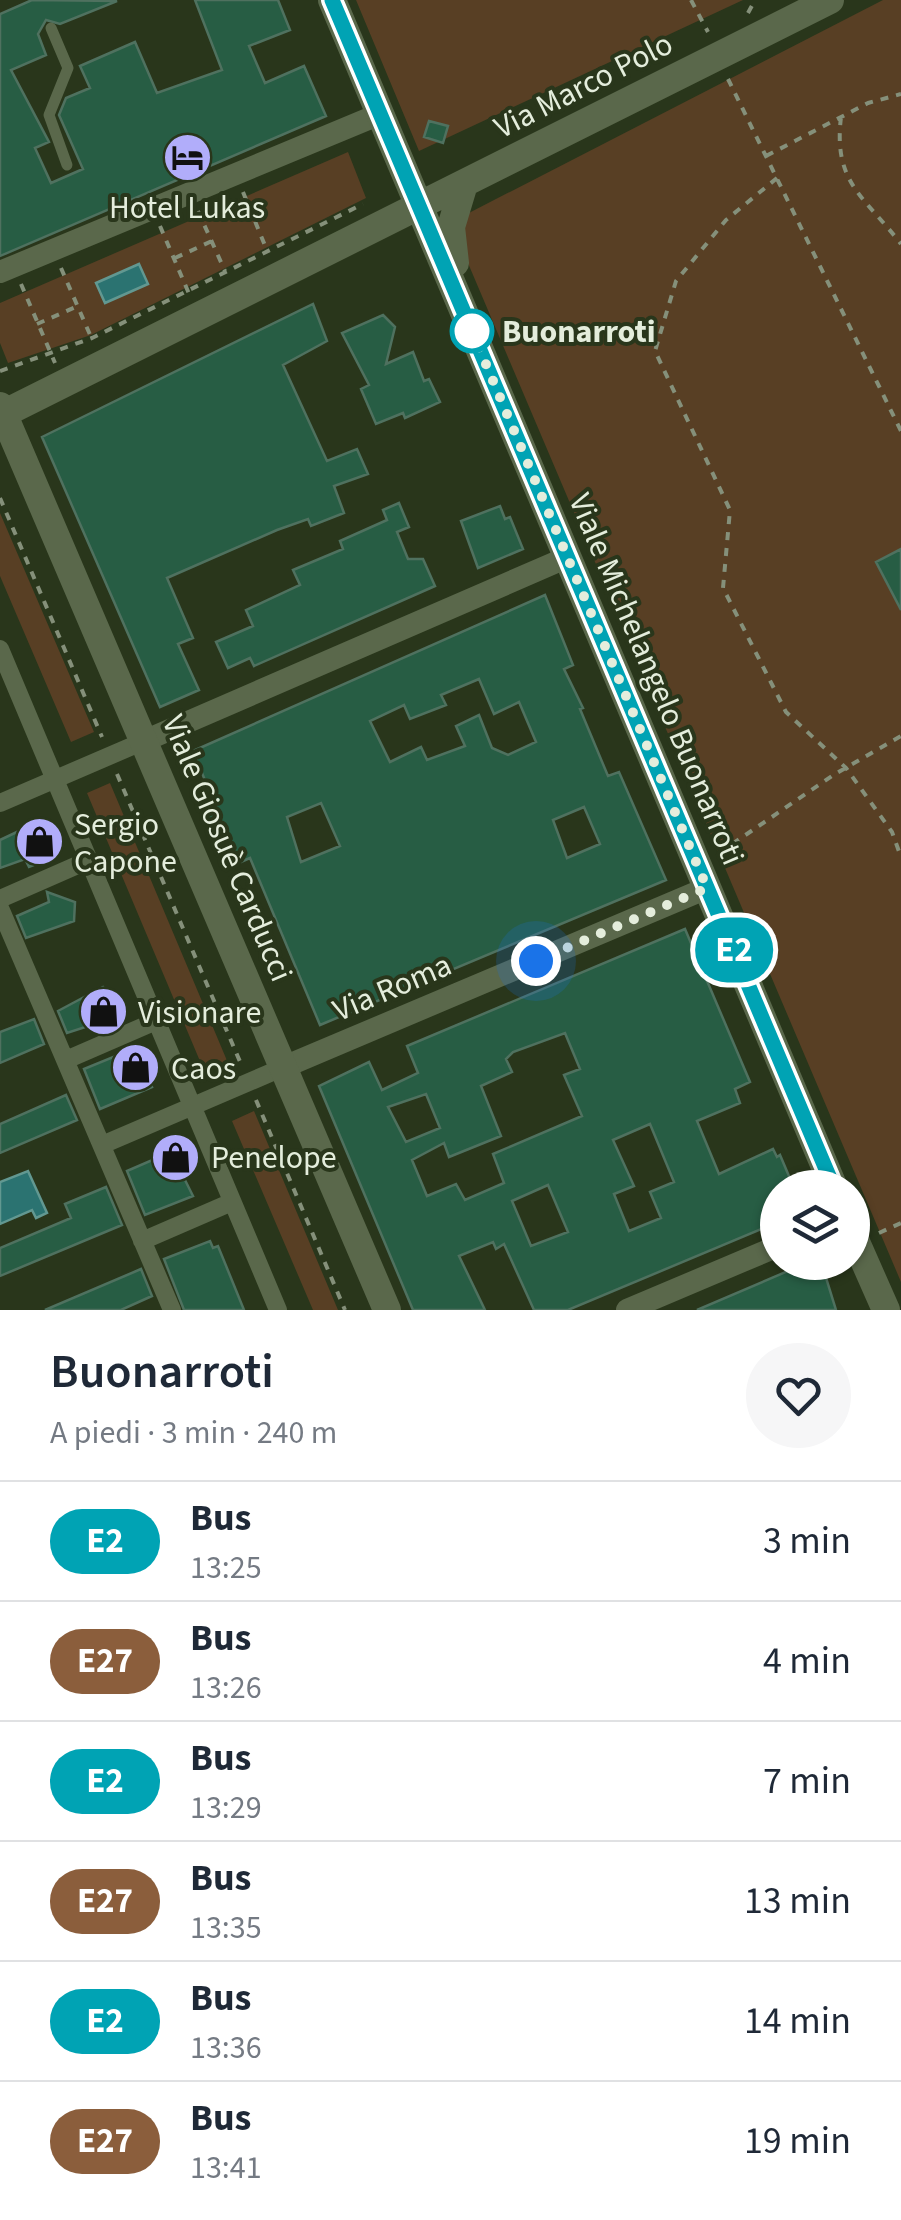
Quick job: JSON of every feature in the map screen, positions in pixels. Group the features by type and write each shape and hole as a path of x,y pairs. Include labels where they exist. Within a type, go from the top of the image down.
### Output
{"street":[{"name":"Viale Michelangelo Buonarroti","path":"332,0 826,1170"},
{"name":"Via Marco Polo","path":"1,412 64,383 98,351 199,316 464,184 712,45 830,0"},
{"path":"6,269 380,114"},
{"name":"Viale Michelangelo Buonarroti","path":"462,309 451,227 464,184"},
{"name":"Viale Giosuè Carducci","path":"1,412 387,1310"},
{"path":"0,802 568,557"},
{"path":"0,649 9,696 55,778 278,1310"},
{"path":"0,899 89,860"},
{"name":"Via Roma","path":"102,1145 284,1068 703,876"},
{"path":"0,908 172,1310"},
{"path":"66,1060 156,1021"},
{"path":"142,1241 232,1202"},
{"path":"627,1310 760,1254"},
{"path":"870,1274 886,1310"}],"lane":[{"path":"50,28 68,68 49,115 67,165"}],"path":[{"path":"691,0 901,431"},
{"path":"766,156 841,116 901,94"},
{"path":"841,116 837,149 848,181 901,244"},
{"path":"236,174 279,276"},
{"path":"776,178 726,220 676,281 655,351 730,510 723,588 786,712 846,768 892,832 901,856"},
{"path":"190,193 236,298"},
{"path":"0,370 50,353 98,351 187,288 365,203"},
{"path":"152,208 199,316"},
{"path":"174,258 212,241"},
{"path":"54,249 98,351"},
{"path":"6,269 64,383"},
{"path":"37,324 78,306"},
{"path":"0,498 345,1310"},
{"path":"703,876 846,768 901,736"}],"shaded area":[{"path":"356,0 743,0 419,151"},
{"path":"883,0 901,0 901,1282 870,1209 870,1170 853,1170 462,249 465,215"},
{"path":"348,152 366,198 91,335 8,363 0,343 0,303"},
{"path":"0,513 94,732 71,742 0,576"},
{"path":"110,783 228,1063 205,1073 87,793"},
{"path":"254,1111 338,1310 313,1310 232,1121"}],"water":[{"path":"139,264 148,284 105,303 96,283"},
{"path":"28,1171 47,1213 36,1218 32,1210 0,1224 0,1182"}],"building":[{"path":"32,0 117,1 60,24 46,20 38,34 46,55 11,70 49,142 35,148 51,183 83,169 59,115 66,98 90,88 80,66 135,42 157,93 222,70 195,0 278,0 290,30 249,46 265,83 304,66 326,116 0,256 0,14"},
{"path":"429,121 448,126 443,143 424,137"},
{"path":"313,304 327,341 283,365 327,461 357,449 368,474 334,486 344,513 311,526 308,519 277,530 167,578 193,638 178,644 199,690 160,707 42,437"},
{"path":"383,315 395,327 386,364 413,352 424,381 429,379 440,402 405,418 403,413 376,424 361,389 369,385 342,333"},
{"path":"399,503 409,527 397,532 408,559 423,559 435,586 254,666 250,658 228,668 216,642 253,626 246,610 300,585 293,570 343,549 340,541 387,520 383,510"},
{"path":"500,506 505,519 510,517 523,549 478,568 461,521"},
{"path":"901,549 901,610 876,562"},
{"path":"545,595 573,665 564,669 608,776 619,772 666,880 320,1025 250,858 227,868 198,800 211,795 193,751","holes":["479,679 494,714 519,702 536,742 508,755 492,748 479,715 456,726 465,746 427,760 421,747 390,762 370,721 404,705 410,719 446,705 441,695","321,803 340,846 301,862 287,817","584,807 600,844 567,858 553,820"]},
{"path":"38,822 52,850 49,859 29,867 25,859 0,868 0,840"},
{"path":"47,892 75,902 74,921 26,938 17,916 49,902"},
{"path":"685,929 750,1082 735,1089 740,1103 697,1121 719,1174 773,1149 786,1170 760,1170 760,1230 568,1310 534,1310 504,1244 496,1249 493,1242 459,1256 485,1310 413,1310 319,1086 369,1062 382,1090 418,1073 407,1046","holes":["565,1033 580,1069 564,1075 582,1116 493,1154 504,1183 465,1200 456,1184 427,1196 412,1160 444,1143 449,1157 501,1136 481,1086 512,1072 506,1059 513,1052","426,1094 440,1128 406,1142 388,1107","650,1124 674,1182 650,1192 661,1218 629,1231 614,1194 634,1186 613,1140","548,1185 568,1232 531,1246 512,1201"]},
{"path":"103,987 116,1002 113,1018 67,1033 58,1011"},
{"path":"34,1019 44,1044 0,1063 0,1032"},
{"path":"135,1048 152,1087 100,1109 84,1069"},
{"path":"66,1095 77,1120 0,1153 0,1124"},
{"path":"173,1151 181,1153 188,1170 183,1176 193,1196 145,1215 127,1171"},
{"path":"106,1187 122,1225 0,1276 0,1248 71,1218 65,1204"},
{"path":"210,1241 213,1248 218,1246 244,1310 184,1310 164,1259"},
{"path":"141,1269 152,1296 121,1310 45,1310"},
{"path":"767,1280 827,1280 836,1310 697,1310"}],"bus line":[{"name":"E2","path":"332,0 826,1170"}],"place":[{"name":"Hotel Lukas","path":"187,157"},
{"name":"Buonarroti","path":"472,331"},
{"name":"Sergio Capone","path":"39,842"},
{"name":"Visionare","path":"103,1012"},
{"name":"Caos","path":"136,1068"},
{"name":"Penelope","path":"176,1157"}],"route":[{"path":"472,331 707,888 536,961"}]}
